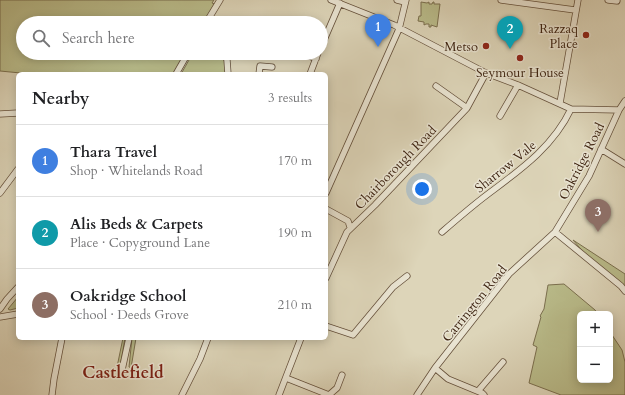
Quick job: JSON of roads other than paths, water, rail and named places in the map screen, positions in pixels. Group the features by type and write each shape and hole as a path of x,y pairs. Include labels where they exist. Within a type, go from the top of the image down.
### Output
{"street":[{"path":"210,16 220,0"},
{"path":"331,0 399,29 486,74 518,85 571,108 619,110"},
{"path":"328,188 399,29 406,1 397,0"},
{"path":"501,0 575,10"},
{"path":"560,103 575,10 578,0"},
{"path":"608,0 617,1"},
{"path":"328,31 340,3"},
{"path":"177,72 184,60"},
{"path":"227,60 228,72"},
{"path":"311,72 316,60"},
{"path":"259,72 260,66 272,67"},
{"name":"Chairborough Road","path":"328,274 350,227 356,224 375,205 467,108 486,74"},
{"path":"500,116 518,85"},
{"path":"436,86 467,108"},
{"name":"Oakridge Road","path":"555,232 589,176 625,100"},
{"name":"Sharrow Vale","path":"442,232 532,160 548,144 571,108"},
{"path":"0,114 16,113"},
{"path":"601,150 625,164"},
{"path":"0,193 16,172"},
{"path":"328,210 348,221 350,227"},
{"path":"555,232 621,286 625,291"},
{"name":"Carrington Road","path":"417,395 435,368 509,274 555,232"},
{"path":"328,327 353,335 393,287 407,276"},
{"path":"0,309 16,289"},
{"path":"0,317 16,314"},
{"path":"52,395 62,340"},
{"path":"122,370 129,340"},
{"path":"182,395 200,359 207,340"},
{"path":"280,395 300,340"},
{"path":"478,391 503,362"},
{"path":"435,368 448,378 484,395"},
{"path":"286,378 329,395 337,388 342,375"}],"place":[{"name":"Razzaq Place","path":"586,35"},
{"name":"Metso","path":"486,46"},
{"name":"Thara Travel","path":"378,47"},
{"name":"Alis Beds & Carpets","path":"510,49"},
{"name":"Seymour House","path":"520,58"},
{"name":"Oakridge School","path":"598,232"}],"district":[{"name":"Castlefield","path":"123,372"}]}
